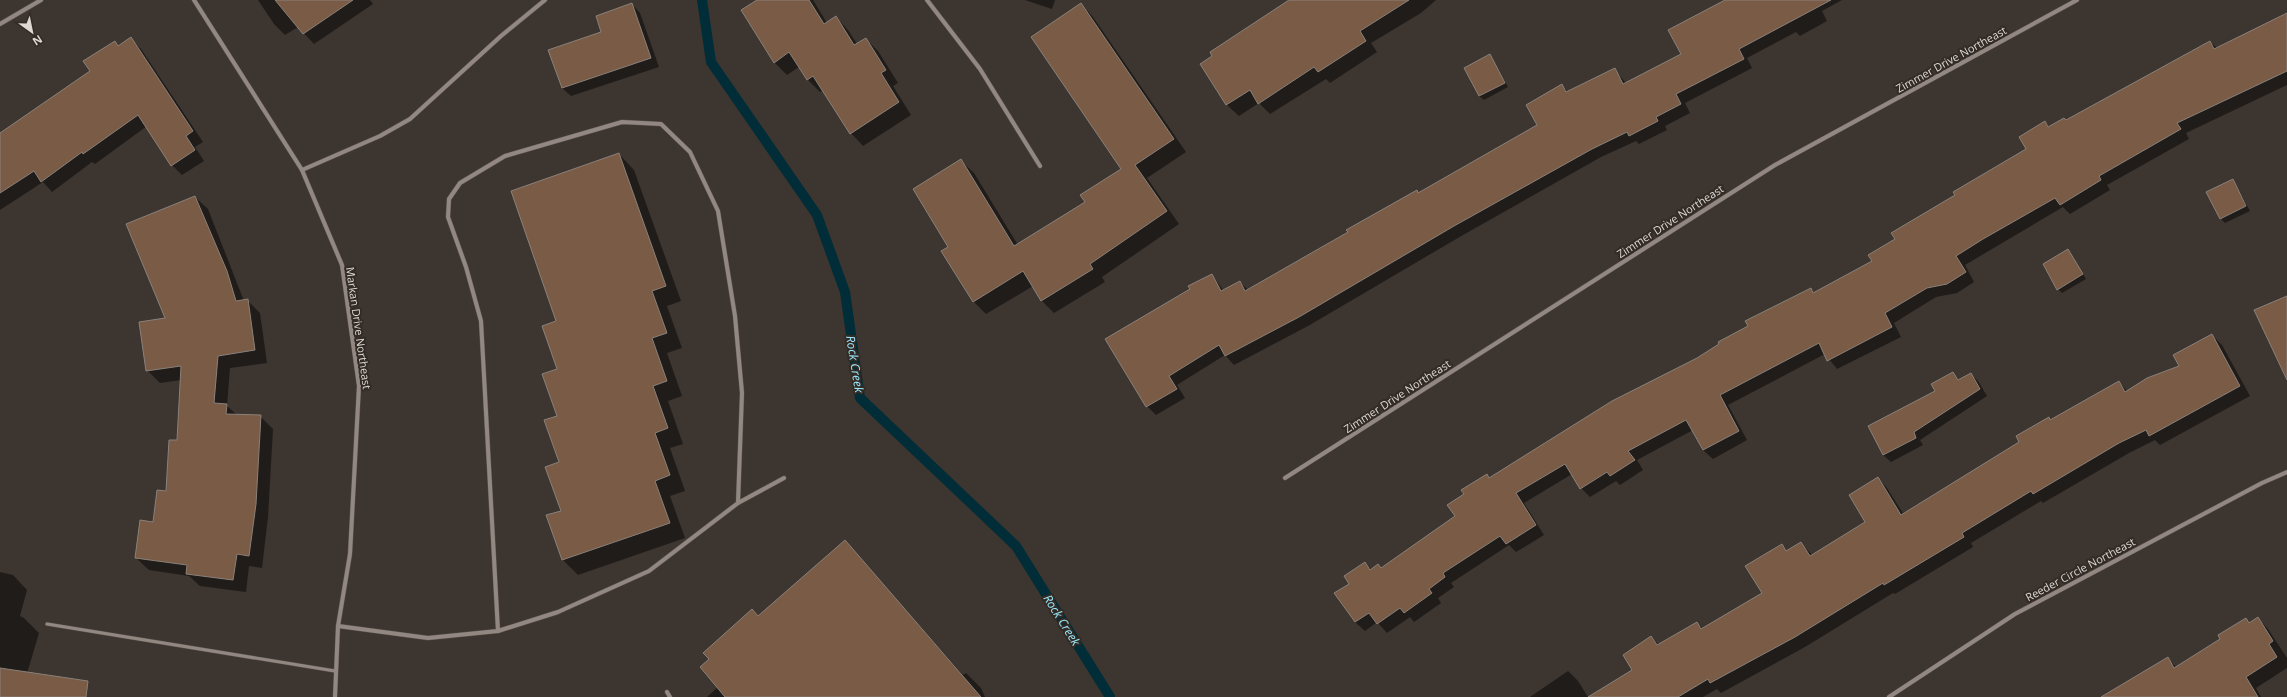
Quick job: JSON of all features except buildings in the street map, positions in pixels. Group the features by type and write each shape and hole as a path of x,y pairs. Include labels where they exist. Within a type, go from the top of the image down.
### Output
{"street":[{"path":"0,24 41,0"},
{"name":"Markan Drive Northeast","path":"194,0 302,170 342,265 359,386 350,554 338,626 335,697"},
{"path":"302,170 380,136 410,119 501,36 545,0"},
{"path":"927,0 980,69 1040,166"},
{"name":"Zimmer Drive Northeast","path":"1285,478 1775,165 2077,0"},
{"path":"498,631 480,321 466,267 448,217 449,198 460,183 505,156 622,122 661,124 690,152 718,211 735,316 742,393 738,503"},
{"name":"Reeder Circle Northeast","path":"1889,697 2015,614 2262,483 2287,472"},
{"path":"338,626 428,638 498,631 558,612 649,571 738,503 784,478"},
{"path":"667,692 670,697"}],"lane":[{"path":"47,624 336,671"}],"waterway":[{"name":"Rock Creek","path":"702,0 711,62 817,215 845,292 860,398 1016,546 1110,697"}]}
